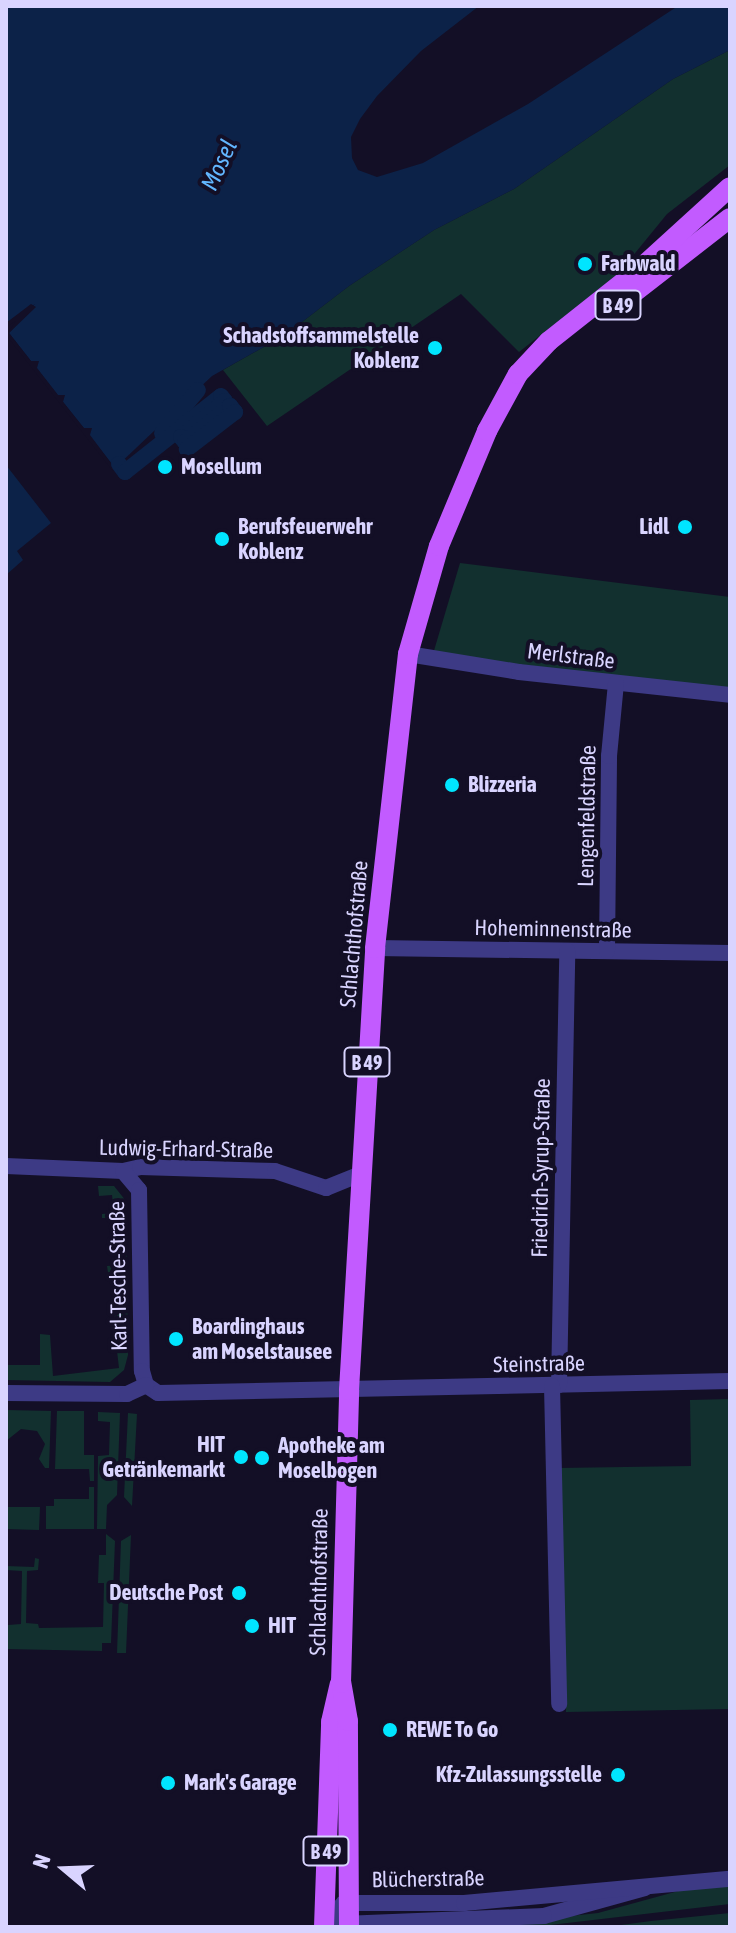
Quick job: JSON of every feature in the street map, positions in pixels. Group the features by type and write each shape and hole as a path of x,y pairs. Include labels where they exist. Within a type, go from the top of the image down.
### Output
{"main road":[{"name":"Schlachthofstraße","path":"349,1927 348,1728 341,1683 349,1390 359,1175 375,948 408,654 439,546 476,456 509,388 549,341 630,277 730,187"},
{"name":"Schlachthofstraße","path":"532,362 558,351 730,218"},
{"name":"Schlachthofstraße","path":"324,1926 331,1722 341,1683"}],"street":[{"name":"Merlstraße","path":"408,654 616,683 730,695"},
{"name":"Lengenfeldstraße","path":"607,951 609,756 616,683"},
{"name":"Hoheminnenstraße","path":"375,948 730,953"},
{"name":"Friedrich-Syrup-Straße","path":"559,1704 556,1386 567,951"},
{"name":"Ludwig-Erhard-Straße","path":"6,1166 123,1171 140,1167 275,1171 326,1188 359,1175"},
{"name":"Karl-Tesche-Straße","path":"123,1171 139,1190 142,1371 146,1385"},
{"name":"Steinstraße","path":"349,1390 730,1381"},
{"path":"6,1393 127,1394 146,1385 158,1393 184,1394 349,1390"},
{"name":"Blücherstraße","path":"645,1888 544,1916 414,1925 324,1926 334,1910 349,1902 464,1903 730,1879"},
{"path":"541,1895 544,1916"}],"green space":[{"path":"730,50 730,165 667,214 618,274 519,352 461,294 267,426 223,370 285,335 349,286 434,230 514,189 673,79"},
{"path":"460,563 730,597 730,690 433,654"},
{"path":"98,1186 114,1186 126,1201 128,1355 124,1370 110,1382 6,1380 6,1365 40,1365 40,1334 50,1335 53,1376 119,1368 111,1300 123,1298 121,1278 109,1279 107,1266 120,1265 115,1218 102,1218 102,1214 114,1213 112,1195 99,1196"},
{"path":"730,1399 730,1709 566,1712 559,1468 691,1466 690,1400"},
{"path":"6,1410 51,1411 49,1468 45,1468 39,1459 45,1444 37,1431 21,1429 6,1441"},
{"path":"57,1411 84,1411 84,1455 94,1455 94,1481 90,1481 89,1469 55,1469"},
{"path":"98,1412 120,1413 117,1495 107,1505 106,1529 97,1529 98,1456 109,1455 110,1422 98,1421"},
{"path":"128,1413 137,1414 132,1506 124,1497"},
{"path":"89,1487 94,1487 94,1529 46,1529 46,1506 54,1506 54,1499 89,1499"},
{"path":"6,1507 40,1507 39,1530 6,1529"},
{"path":"106,1534 115,1541 111,1643 102,1643 102,1651 6,1649 8,1625 21,1624 22,1571 6,1570 6,1566 34,1567 35,1558 39,1559 38,1570 27,1571 26,1623 38,1624 39,1628 103,1627 104,1583 98,1583 99,1555 106,1555"},
{"path":"131,1535 126,1653 117,1653 121,1541"},
{"path":"730,1886 730,1904 533,1927 468,1927 598,1913 682,1890"},
{"path":"730,1913 730,1927 606,1927 651,1921"}],"water":[{"name":"Mosel","path":"6,6 479,6 421,51 377,96 360,119 351,137 352,158 358,170 377,177 423,163 528,104 678,6 730,6 730,50 673,79 514,189 434,230 349,286 285,335 212,376 115,468 9,333 35,304 6,323"},
{"path":"6,465 51,523 17,551 23,560 6,575"}],"pier":[{"path":"31,304 36,307 9,333 31,361 39,361 37,368 58,395 65,395 63,402 84,428 92,428 90,435 117,471 112,470 6,335 16,321 6,327 6,323"}],"waterway":[{"path":"162,433 198,390"},
{"path":"119,464 125,472 221,396 225,401 181,437 185,442 230,406 235,412 187,449"}],"place":[{"name":"Farbwald","path":"585,264"},
{"name":"Schadstoffsammelstelle Koblenz","path":"435,348"},
{"name":"Mosellum","path":"165,467"},
{"name":"Lidl","path":"685,527"},
{"name":"Berufsfeuerwehr Koblenz","path":"222,539"},
{"name":"Blizzeria","path":"452,785"},
{"name":"Boardinghaus am Moselstausee","path":"176,1339"},
{"name":"HIT Getränkemarkt","path":"241,1457"},
{"name":"Apotheke am Moselbogen","path":"262,1458"},
{"name":"Deutsche Post","path":"239,1593"},
{"name":"HIT","path":"252,1626"},
{"name":"REWE To Go","path":"390,1730"},
{"name":"Kfz-Zulassungsstelle","path":"618,1775"},
{"name":"Mark's Garage","path":"168,1783"}]}
